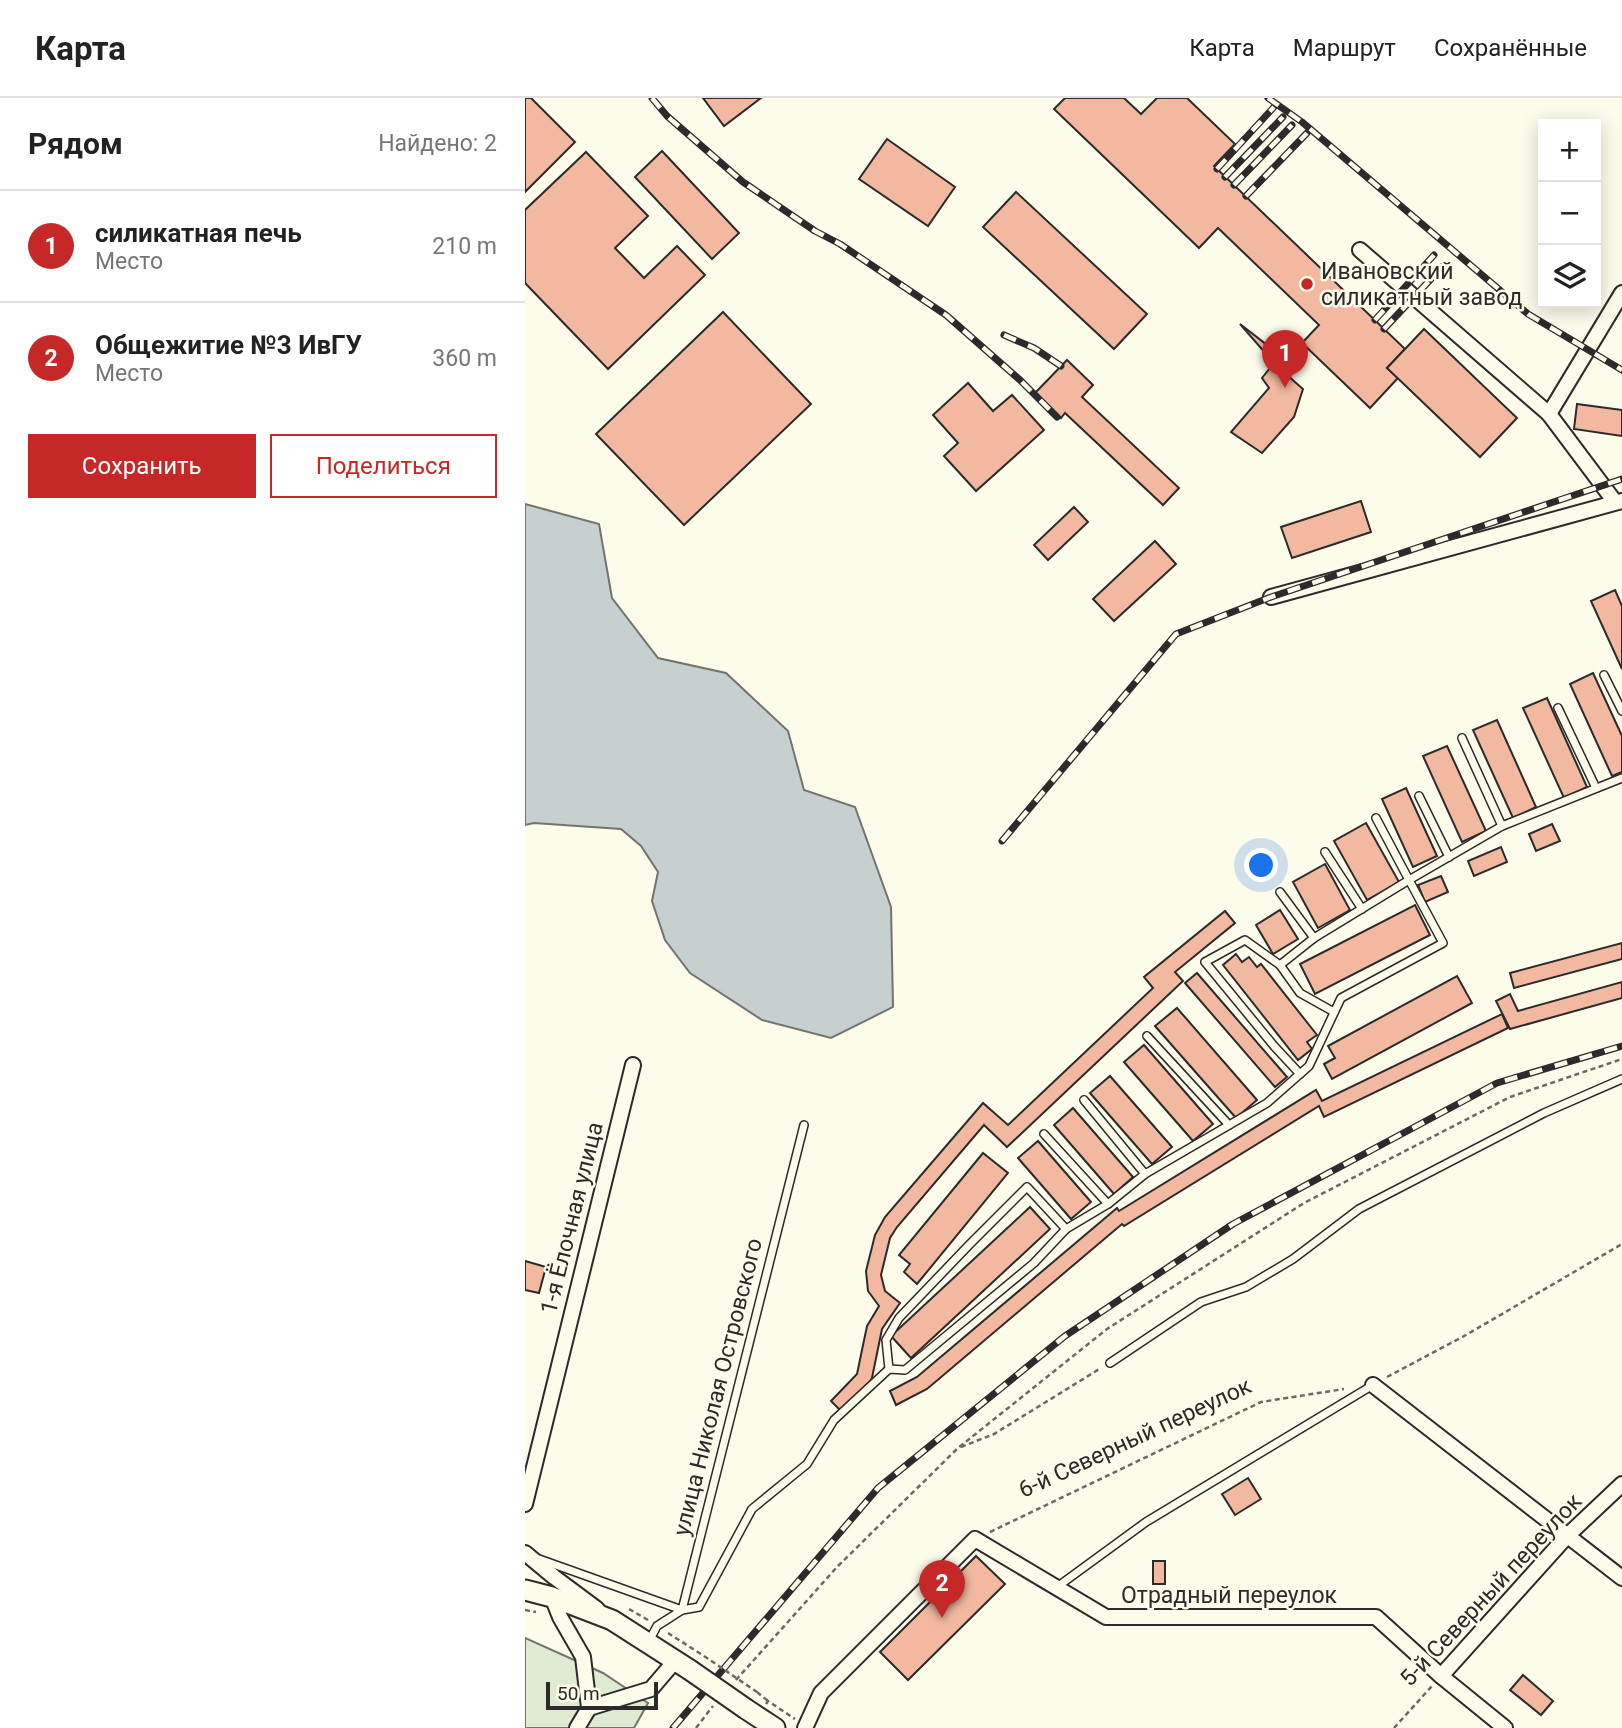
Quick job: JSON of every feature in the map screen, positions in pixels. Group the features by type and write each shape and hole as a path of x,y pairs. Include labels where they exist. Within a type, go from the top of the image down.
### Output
{"main road":[{"path":"525,1590 552,1597 612,1620 648,1643 690,1662 746,1709 775,1728"}],"street":[{"path":"1271,597 1618,502 1549,414 1360,250"},
{"path":"1549,414 1622,293"},
{"name":"1-я Ёлочная улица","path":"525,1504 633,1065"},
{"path":"1373,1385 1622,1578"},
{"name":"5-й Северный переулок","path":"1441,1676 1567,1536 1622,1484"},
{"path":"525,1539 527,1554 612,1620"},
{"path":"805,1728 821,1693 975,1539"},
{"name":"Отрадный переулок","path":"975,1539 1107,1617 1376,1617 1441,1676 1505,1728"},
{"path":"552,1597 583,1657 589,1708 577,1728"},
{"path":"589,1708 651,1689 690,1662"}],"lane":[{"path":"1604,674 1622,711"},
{"path":"1558,708 1596,788"},
{"path":"1462,738 1502,826"},
{"path":"1280,965 1314,938 1502,826 1622,778"},
{"path":"1419,796 1449,857"},
{"path":"648,1643 657,1626 682,1610 699,1606 752,1509 807,1464 834,1420 889,1369 905,1370 1034,1263 1066,1229 1108,1204 1145,1174 1267,1102 1309,1066 1341,998 1443,943 1376,818"},
{"path":"1325,852 1362,909"},
{"path":"1280,892 1314,938"},
{"path":"1300,1074 1273,1046 1205,962 1245,940 1280,965 1300,993 1334,1012"},
{"path":"1147,1036 1229,1125"},
{"path":"1110,1363 1201,1302 1246,1287 1293,1259 1359,1209 1544,1113 1622,1079"},
{"path":"1084,1100 1145,1174"},
{"name":"улица Николая Островского","path":"682,1610 804,1125"},
{"path":"1044,1134 1108,1204"},
{"path":"889,1369 886,1340 899,1318 1027,1187 1066,1229"},
{"path":"1056,1587 1146,1522 1373,1385"},
{"path":"527,1554 682,1610"}],"path":[{"name":"6-й Северный переулок","path":"975,1539 1261,1402 1373,1385 1466,1335 1622,1244"},
{"path":"958,1448 994,1434 1110,1363"},
{"path":"690,1662 757,1692 768,1702"},
{"name":"5-й Северный переулок","path":"1394,1728 1441,1676"}],"green space":[{"path":"525,1638 603,1673 648,1703 634,1728 525,1728"}],"shaded area":[{"path":"525,504 599,524 612,598 658,658 726,673 788,731 804,790 855,807 891,907 893,1007 831,1038 762,1020 690,973 665,940 652,901 658,872 641,846 621,829 534,823 525,825"}],"building":[{"path":"525,98 531,98 575,142 525,192"},
{"path":"703,98 761,98 724,126"},
{"name":"Ивановский силикатный завод","path":"1065,98 1124,98 1141,114 1157,98 1187,98 1235,144 1214,166 1405,349 1387,368 1398,378 1370,408 1302,343 1319,325 1218,228 1199,248 1054,109"},
{"path":"887,139 955,187 928,226 859,179"},
{"path":"662,151 739,233 712,259 635,177"},
{"path":"586,152 648,216 615,248 644,278 677,246 705,275 608,369 525,283 525,210"},
{"path":"1016,192 1147,314 1114,349 983,227"},
{"path":"723,312 811,404 684,525 596,434"},
{"path":"1240,324 1294,366 1287,375 1303,389 1294,417 1262,453 1231,432 1269,388 1262,378 1274,363"},
{"path":"1424,329 1517,418 1480,457 1387,368"},
{"path":"1067,360 1093,385 1082,397 1179,488 1163,505 1065,413 1061,418 1035,393"},
{"path":"968,383 993,411 1012,395 1044,430 976,491 944,456 958,443 933,415"},
{"path":"1577,404 1622,410 1622,436 1574,429"},
{"path":"1361,501 1371,532 1292,558 1281,527"},
{"path":"1074,507 1088,522 1048,560 1034,545"},
{"path":"1155,541 1176,564 1114,621 1093,599"},
{"path":"1615,590 1622,606 1622,669 1591,601"},
{"path":"1593,673 1622,736 1622,772 1612,776 1570,684"},
{"path":"1547,698 1587,787 1564,798 1523,708"},
{"path":"1497,720 1536,807 1513,818 1473,730"},
{"path":"1447,746 1486,831 1462,842 1423,756"},
{"path":"1406,788 1437,856 1413,867 1382,799"},
{"path":"1366,823 1399,882 1367,900 1334,841"},
{"path":"1552,824 1560,841 1536,851 1529,834"},
{"path":"1501,847 1507,862 1474,876 1468,861"},
{"path":"1325,864 1350,910 1318,928 1293,882"},
{"path":"1441,876 1448,892 1425,902 1418,885"},
{"path":"1415,905 1430,935 1315,994 1300,964"},
{"path":"1280,910 1298,939 1273,954 1256,925"},
{"path":"1225,911 1235,923 1175,972 1183,981 1007,1147 984,1125 897,1227 890,1238 881,1275 885,1291 900,1303 882,1329 872,1378 842,1412 831,1401 857,1374 867,1326 879,1306 868,1291 866,1271 875,1235 885,1217 983,1103 1008,1125 1153,988 1144,977"},
{"path":"1622,943 1622,959 1514,988 1510,973"},
{"path":"1236,954 1242,962 1249,957 1257,967 1261,964 1317,1035 1307,1042 1312,1049 1298,1060 1223,965"},
{"path":"1197,973 1287,1077 1275,1087 1185,983"},
{"path":"1457,976 1472,1003 1332,1079 1324,1064 1335,1058 1328,1046"},
{"path":"1622,982 1622,998 1510,1029 1496,1001 1510,994 1518,1011"},
{"path":"1177,1008 1257,1100 1236,1118 1155,1026"},
{"path":"1502,1014 1508,1028 1324,1117 1319,1106 1124,1226 1122,1224 927,1389 896,1405 890,1391 917,1377 1117,1208 1119,1211 1316,1090 1322,1101"},
{"path":"1144,1045 1213,1124 1193,1141 1124,1062"},
{"path":"1110,1076 1172,1147 1152,1164 1090,1093"},
{"path":"1073,1108 1133,1177 1114,1194 1054,1125"},
{"path":"1038,1141 1091,1202 1071,1219 1018,1158"},
{"path":"983,1153 1008,1173 917,1284 904,1272 910,1264 899,1255"},
{"path":"1030,1207 1050,1229 911,1358 891,1336"},
{"path":"525,1261 546,1267 539,1293 525,1290"},
{"path":"1248,1478 1261,1499 1235,1515 1222,1494"},
{"path":"976,1556 1005,1584 908,1680 880,1652"},
{"path":"1153,1561 1165,1561 1165,1584 1153,1584"},
{"path":"1523,1675 1553,1701 1541,1715 1510,1690"}],"railway":[{"path":"652,98 667,116 743,182 946,315 1020,380 1057,417"},
{"path":"1268,98 1302,122 1528,314 1622,370"},
{"path":"1217,169 1274,107"},
{"path":"1225,177 1283,117"},
{"path":"1234,185 1292,125"},
{"path":"1246,196 1307,133"},
{"path":"1375,320 1434,255"},
{"path":"1384,329 1445,264"},
{"path":"1004,335 1034,348 1061,366"},
{"path":"1002,841 1176,634 1271,597 1622,479"},
{"path":"673,1728 878,1488 1065,1336 1233,1224 1497,1083 1622,1046"}],"place":[{"name":"Ивановский силикатный завод","path":"1307,284"},
{"name":"силикатная печь","path":"1285,388"},
{"name":"Общежитие №3 ИвГУ","path":"942,1618"}]}
